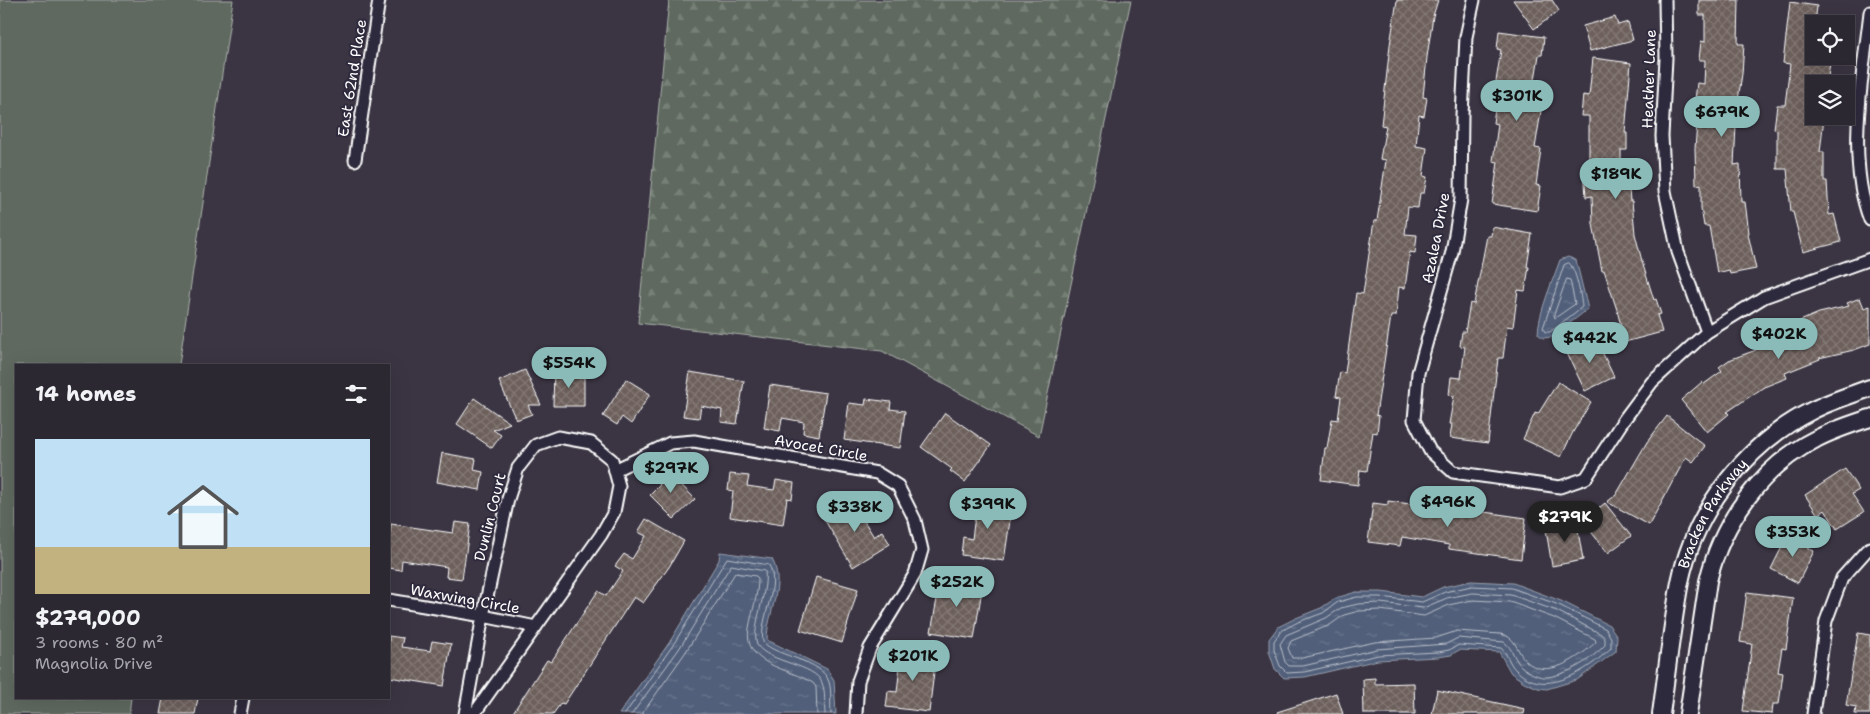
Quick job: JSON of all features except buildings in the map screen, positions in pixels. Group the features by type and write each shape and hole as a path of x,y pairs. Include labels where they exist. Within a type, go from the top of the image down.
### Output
{"street":[{"name":"East 62nd Place","path":"355,160 379,0"},
{"name":"Azalea Drive","path":"1474,0 1466,37 1462,114 1461,199 1452,252 1418,373 1414,420 1430,451 1453,472 1560,487 1586,478 1623,420 1652,382 1707,332"},
{"name":"Heather Lane","path":"1665,0 1666,58 1662,136 1665,191 1678,252 1707,332"},
{"path":"1870,12 1858,111 1859,170 1870,220"},
{"path":"1707,332 1764,297 1870,258"},
{"name":"Bracken Parkway","path":"1661,714 1680,581 1698,529 1716,497 1751,455 1781,429 1814,410 1870,388"},
{"name":"Bracken Parkway","path":"1688,714 1711,567 1723,538 1737,513 1764,478 1794,453 1816,439 1870,418"},
{"name":"Dunlin Court","path":"465,714 483,616 508,499 518,468 536,445 558,437 591,443 612,460 615,470"},
{"name":"Avocet Circle","path":"615,470 670,443 694,442 877,473 898,486 915,520 922,550 915,574 870,648 858,681 856,714"},
{"path":"474,714 601,535 614,512 619,486 615,470"},
{"path":"1813,714 1826,620 1842,578 1870,548"},
{"name":"Waxwing Circle","path":"390,600 536,627"},
{"path":"240,714 243,699"}],"green space":[{"path":"0,0 233,0 179,364 15,364 15,699 131,699 129,714 0,714"},
{"path":"669,0 1131,0 1039,436 882,351 638,323"}],"water":[{"path":"1568,257 1576,260 1588,309 1552,337 1543,338 1538,334 1543,307 1560,260"},
{"path":"720,552 772,559 776,569 777,589 767,640 827,669 834,680 836,714 619,714 669,643 719,560"},
{"path":"1471,581 1513,583 1561,601 1609,625 1617,636 1616,651 1577,680 1547,689 1538,688 1524,682 1511,673 1499,652 1459,650 1451,655 1438,657 1378,660 1305,677 1284,678 1275,669 1269,651 1269,639 1278,627 1321,608 1336,598 1356,592 1381,592 1422,597 1443,587"}]}
